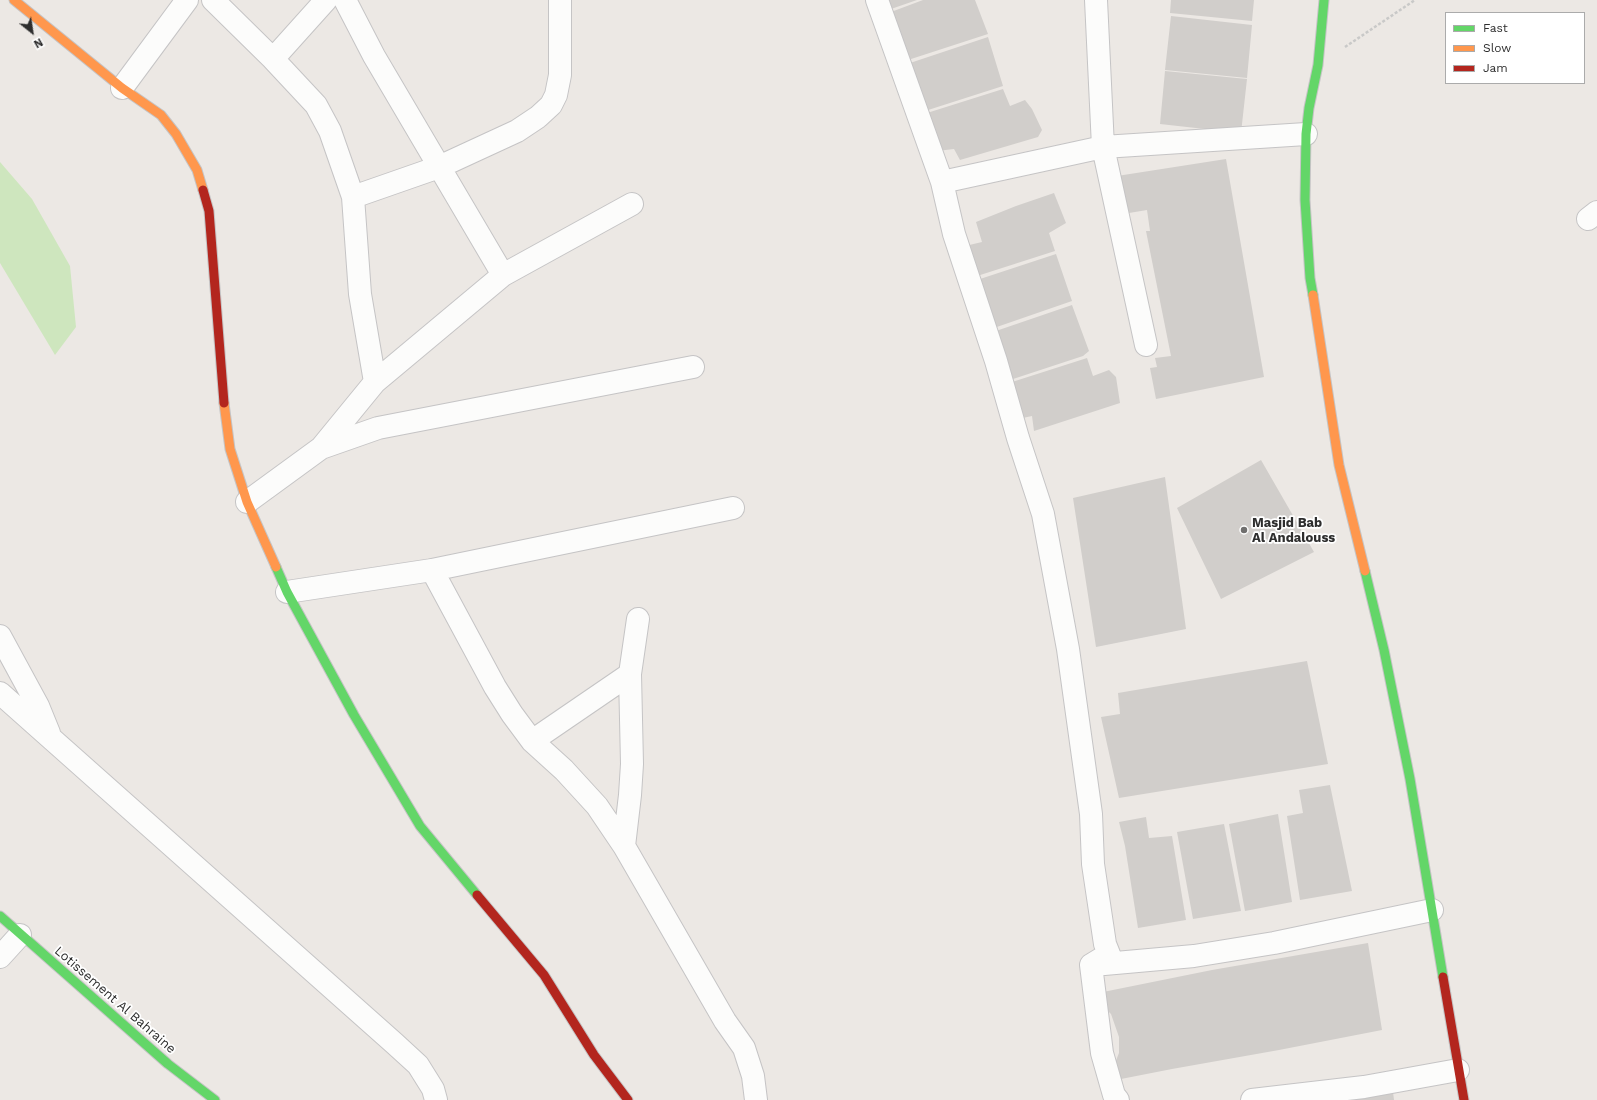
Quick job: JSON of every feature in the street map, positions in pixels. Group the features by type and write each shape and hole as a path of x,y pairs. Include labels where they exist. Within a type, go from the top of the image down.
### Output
{"street":[{"path":"14,0 122,88 161,115 176,134 197,170 209,211 216,284 222,384 230,449 247,502 288,592 354,715 420,826 544,975 594,1055 628,1100"},
{"path":"122,88 187,0"},
{"path":"213,0 316,104 330,131 353,197 360,294 375,382"},
{"path":"273,59 326,0"},
{"path":"345,0 374,56 504,275"},
{"path":"353,197 439,167 517,131 538,117 551,105 556,95 560,75 560,0"},
{"path":"877,0 942,182 954,234 996,361 1018,438 1044,514 1068,649 1091,814 1093,864 1105,944 1109,954 1091,965"},
{"path":"1096,0 1103,147 1146,345"},
{"path":"1324,0 1318,65 1309,108 1306,134 1305,200 1310,278 1339,465 1384,650 1410,779 1464,1100"},
{"path":"942,182 1103,147 1306,134"},
{"path":"247,502 321,448 375,382 504,275 632,204"},
{"path":"321,448 378,428 693,367"},
{"path":"288,592 432,570 733,508"},
{"path":"432,570 495,687 532,741 564,770 597,806 624,846 725,1021 744,1048 753,1076 756,1100"},
{"path":"624,846 632,764 630,674 638,619"},
{"path":"0,636 38,706 50,737"},
{"path":"532,741 630,674"},
{"path":"0,693 418,1065 433,1089 436,1100"},
{"path":"1091,965 1194,956 1274,942 1432,910"},
{"name":"Lotissement Al Bahraine","path":"0,916 168,1064 215,1100"},
{"path":"0,956 20,935"},
{"path":"1091,965 1102,1052 1114,1095 1118,1100"},
{"path":"1252,1100 1364,1087 1458,1070"}],"path":[{"path":"1318,65 1415,0"}],"green space":[{"path":"0,162 32,199 70,266 76,327 55,355 0,263"}],"building":[{"path":"888,0 917,0 891,9"},
{"path":"923,0 975,0 988,34 908,60 891,12"},
{"path":"1171,0 1254,0 1252,21 1170,13"},
{"path":"1171,16 1252,25 1247,78 1165,70"},
{"path":"988,37 1003,86 925,111 910,63"},
{"path":"1165,71 1247,79 1241,133 1160,124"},
{"path":"1003,89 1010,106 1025,100 1032,109 1042,130 1038,137 960,160 954,149 937,151 927,113"},
{"path":"1226,159 1264,377 1156,399 1150,368 1157,367 1155,358 1171,356 1146,231 1150,231 1147,210 1129,213 1127,205 1123,205 1117,176"},
{"path":"1054,193 1066,223 1049,233 1055,251 974,277 965,246 982,242 976,222"},
{"path":"1056,254 1072,301 991,329 977,280"},
{"path":"1072,305 1089,351 1083,356 1010,380 993,332"},
{"path":"1087,358 1093,376 1109,370 1116,377 1120,403 1034,431 1032,416 1018,419 1009,383"},
{"name":"Masjid Bab Al Andalouss","path":"1261,460 1314,552 1221,599 1177,508"},
{"path":"1165,477 1186,629 1096,647 1073,498"},
{"path":"1307,661 1328,764 1119,798 1101,717 1120,714 1118,693"},
{"path":"1330,785 1352,891 1300,900 1287,816 1303,813 1299,790"},
{"path":"1278,814 1292,902 1245,911 1229,824"},
{"path":"1146,817 1149,838 1172,836 1186,920 1138,928 1125,846 1119,822"},
{"path":"1224,824 1241,911 1193,919 1177,832"},
{"path":"1368,943 1382,1030 1121,1079 1115,1063 1119,1053 1119,1037 1111,1014 1105,1008 1103,992 1212,970"},
{"path":"1393,1092 1394,1100 1353,1100 1353,1099"}],"traffic: fast":[{"path":"1313,295 1310,278 1305,200 1306,134 1309,108 1318,65 1324,0"},
{"path":"276,567 287,592 354,715 420,826 477,895"},
{"path":"1365,571 1384,650 1410,779 1443,977"},
{"path":"0,916 168,1064 215,1100"}],"traffic: slow":[{"path":"14,0 122,88 161,115 176,134 197,170 203,190"},
{"path":"1313,295 1339,465 1365,571"},
{"path":"224,403 230,449 247,502 276,567"}],"traffic: jam":[{"path":"203,190 209,211 224,403"},
{"path":"477,895 544,975 594,1055 628,1100"},
{"path":"1443,977 1464,1100"}],"place":[{"name":"Masjid Bab Al Andalouss","path":"1244,530"}]}
